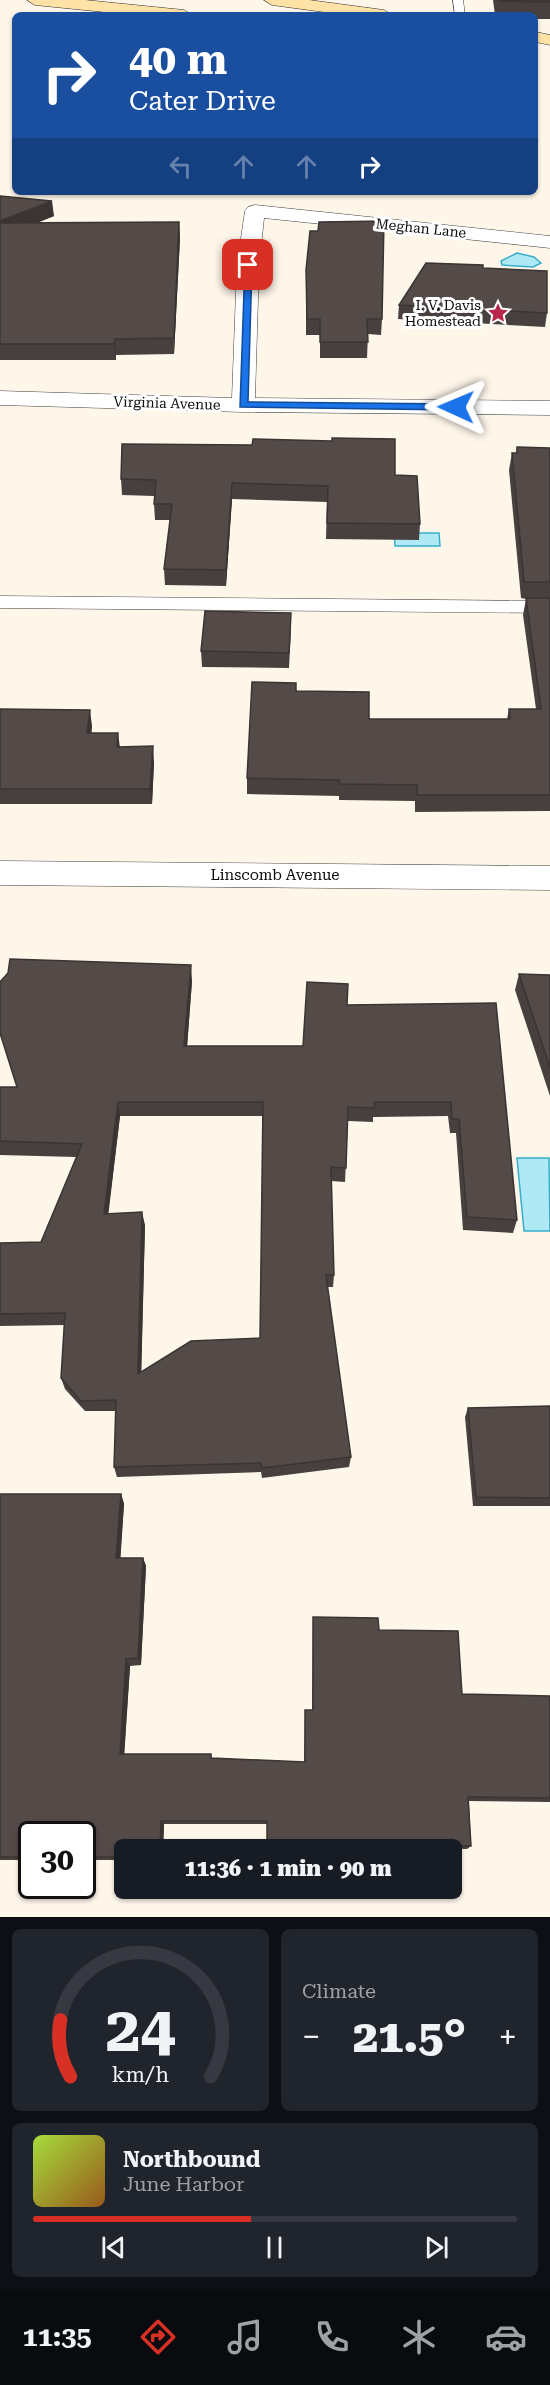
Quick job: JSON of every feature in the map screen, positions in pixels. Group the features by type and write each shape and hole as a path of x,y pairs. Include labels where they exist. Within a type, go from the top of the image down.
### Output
{"main road":[{"path":"35,0 154,12"},
{"path":"272,0 305,9 344,12"}],"street":[{"name":"Meghan Lane","path":"243,405 248,265 255,211 550,242"},
{"name":"Virginia Avenue","path":"0,398 243,405 550,408"},
{"name":"Linscomb Avenue","path":"0,873 550,878"}],"lane":[{"path":"0,602 550,607"}],"water":[{"path":"517,253 534,257 541,263 533,267 502,265 501,261"},
{"path":"394,533 439,533 440,546 395,546"},
{"path":"517,1158 549,1158 550,1231 524,1231"}],"building":[{"path":"550,0 550,2 498,1"},
{"path":"0,196 52,201 0,221"},
{"path":"384,221 382,319 367,319 368,342 320,342 320,319 307,319 306,270 310,231 318,231 319,222"},
{"path":"179,222 174,338 115,339 114,344 0,344 0,223"},
{"path":"426,263 547,271 547,313 399,305"},
{"path":"332,438 395,439 395,475 417,476 420,524 327,523 328,486 232,483 226,570 164,569 172,504 154,504 156,480 121,479 122,444 252,445 253,439 332,441"},
{"path":"517,447 550,448 550,582 524,582 512,453 517,453"},
{"path":"526,598 550,598 550,795 417,795 417,785 340,784 339,780 247,778 252,682 296,683 296,691 369,692 369,719 510,719 509,709 541,709"},
{"path":"205,611 291,613 289,653 201,651"},
{"path":"0,709 90,710 87,733 118,733 117,747 153,746 150,789 0,789"},
{"path":"10,959 191,965 184,1046 303,1046 307,982 348,984 347,1005 496,1003 517,1220 467,1217 459,1119 452,1119 451,1102 375,1102 374,1108 348,1107 346,1168 331,1167 334,1275 326,1275 351,1457 262,1468 261,1463 114,1467 116,1400 81,1401 61,1378 65,1313 0,1314 0,1243 41,1242 82,1144 0,1141 0,1087 17,1087 0,1033 0,982 8,973","holes":["118,1102 263,1102 260,1338 191,1341 138,1374 142,1212 104,1214"]},
{"path":"519,974 550,975 550,1068"},
{"path":"550,1406 550,1498 476,1497 468,1408"},
{"path":"0,1494 121,1494 116,1558 143,1558 138,1658 126,1659 120,1754 211,1754 211,1758 305,1762 305,1710 313,1710 313,1617 378,1618 379,1630 458,1631 462,1694 550,1696 550,1798 468,1797 471,1846 462,1846 462,1839 267,1839 267,1821 161,1821 160,1839 114,1839 114,1857 96,1857 96,1821 18,1821 18,1857 0,1857"}],"place":[{"name":"I. V. Davis Homestead","path":"498,313"}],"route":[{"path":"248,265 243,405 456,407"}]}
